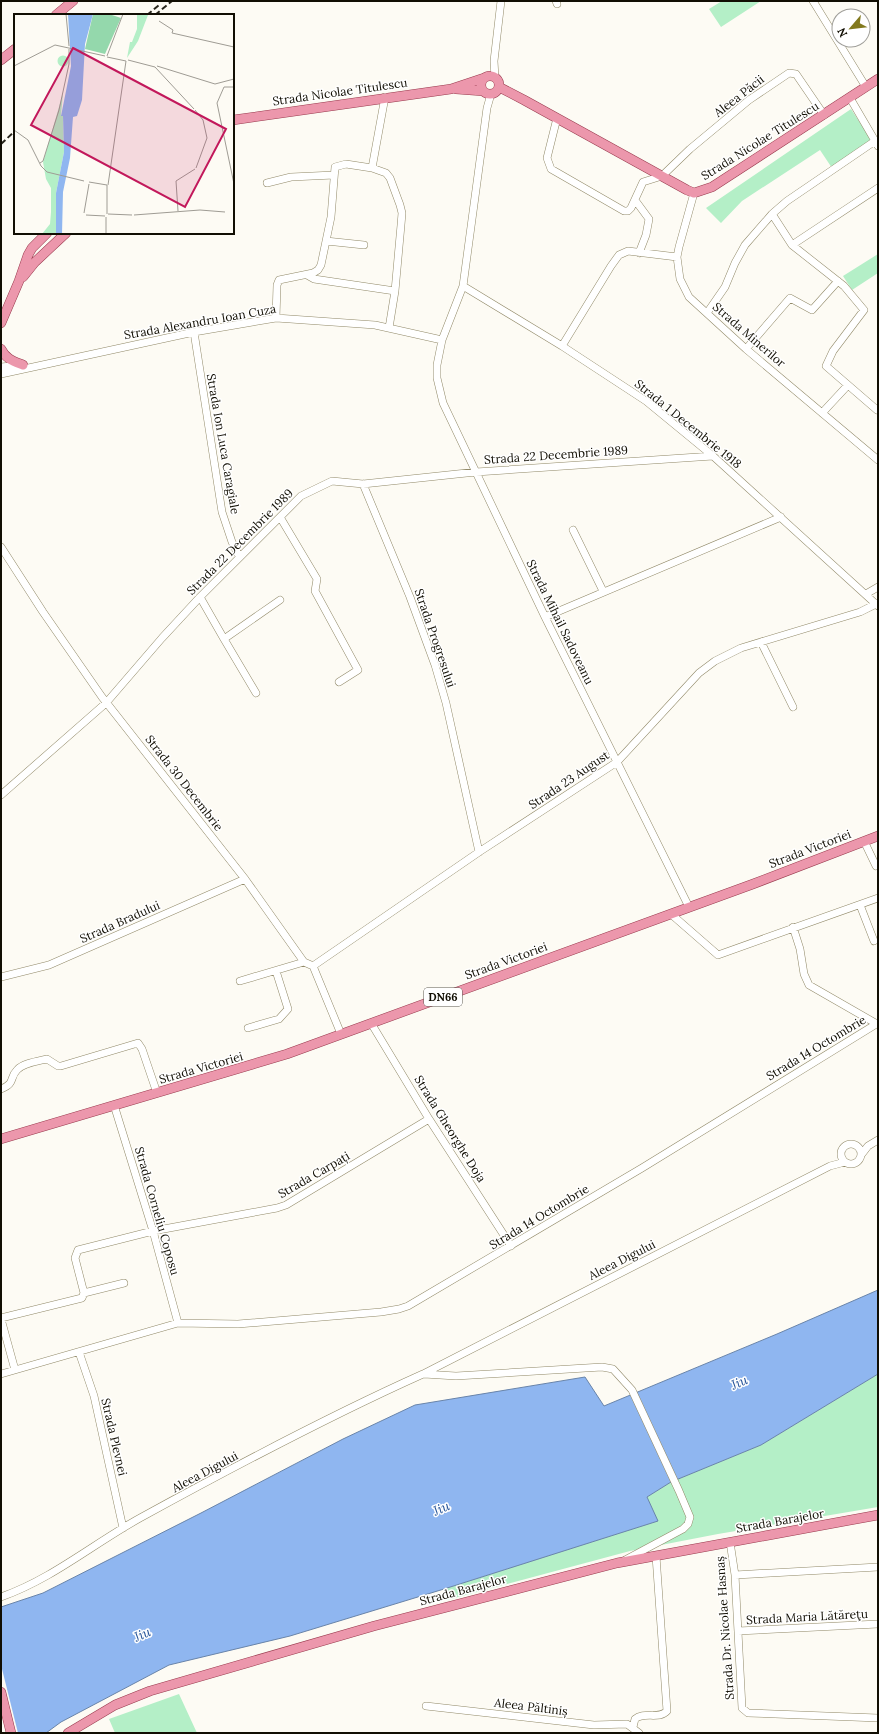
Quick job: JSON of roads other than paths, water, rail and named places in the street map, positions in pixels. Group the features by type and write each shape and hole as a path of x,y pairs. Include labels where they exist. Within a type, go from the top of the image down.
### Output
{"main road":[{"path":"57,14 73,1"},
{"path":"1,60 14,50"},
{"path":"489,78 498,82 491,92 481,86 489,78"},
{"name":"Strada Nicolae Titulescu","path":"234,120 385,97 451,89 489,78"},
{"name":"Strada Nicolae Titulescu","path":"451,89 491,92 524,100 694,193 712,187 878,79"},
{"path":"19,281 35,262 65,234"},
{"path":"1,329 2,321 32,248 45,235 51,246"},
{"path":"1,349 4,356 23,365"},
{"name":"Strada Victoriei","path":"1,1139 267,1061 671,914 878,836"},
{"name":"Strada Barajelor","path":"68,1733 115,1706 164,1686 374,1626 617,1563 878,1515"},
{"path":"1,1692 11,1733"}],"street":[{"path":"489,78 494,62 501,1"},
{"path":"814,1 866,87"},
{"name":"Aleea Păcii","path":"662,176 690,149 749,100 790,73 796,74 824,115"},
{"path":"442,340 463,286 487,108 491,92"},
{"path":"372,168 385,97"},
{"path":"707,313 725,287 735,263 745,245 772,214 787,201 877,143 850,98"},
{"path":"557,118 546,158 551,169 624,210 628,211 631,208 643,182 662,176"},
{"path":"276,318 277,285 279,280 307,275 318,270 321,265 331,217 335,167 342,164 372,168 386,173 390,178 402,213 395,291 389,328"},
{"path":"267,183 291,177 334,175"},
{"path":"792,245 878,188"},
{"name":"Strada Minerilor","path":"694,193 679,247 678,257 680,279 689,297 746,349 878,460"},
{"path":"635,200 649,219 646,235 639,252"},
{"path":"772,214 792,245 844,286 864,310 833,351 826,366 877,410"},
{"path":"326,241 364,245"},
{"path":"562,346 619,255 628,251 678,257"},
{"path":"307,275 314,279 395,291"},
{"path":"746,349 790,298 812,310 838,281"},
{"name":"Strada 1 Decembrie 1918","path":"463,286 562,346 646,401 713,456 877,604"},
{"name":"Strada Alexandru Ioan Cuza","path":"1,374 120,347 194,332 276,318 375,325 442,340"},
{"name":"Strada Ion Luca Caragiale","path":"194,332 222,512 232,542 239,556"},
{"name":"Strada Mihail Sadoveanu","path":"442,340 436,371 443,403 545,617 689,907"},
{"name":"Strada Alexandru Ioan Cuza","path":"1,367 23,365 34,367"},
{"path":"822,414 848,386"},
{"name":"Strada 22 Decembrie 1989","path":"1,795 106,703 162,638 200,597 239,556 301,496 332,481 363,484 476,472 713,456"},
{"name":"Strada Progresului","path":"363,484 410,597 435,664 446,703 479,852"},
{"path":"280,517 317,579 315,590 358,670 339,682"},
{"path":"545,617 781,517"},
{"path":"573,530 603,592"},
{"name":"Strada 30 Decembrie","path":"1,547 43,612 106,703 245,879 304,962"},
{"path":"866,594 878,587"},
{"path":"200,597 256,693"},
{"path":"224,638 280,600"},
{"name":"Strada 23 August","path":"313,966 479,852 617,762 708,665 741,648 860,612 877,604"},
{"path":"761,642 793,707"},
{"path":"864,841 876,866"},
{"name":"Strada Bradului","path":"1,977 49,965 245,879"},
{"path":"671,914 718,955 878,898"},
{"path":"860,905 874,941"},
{"path":"793,928 800,949 804,974 810,985 878,1024"},
{"path":"240,981 304,962 313,966 341,1034"},
{"path":"248,1028 279,1019 288,1009 276,971"},
{"name":"Strada Gheorghe Doja","path":"371,1023 429,1119 511,1246"},
{"name":"Strada 14 Octombrie","path":"1,1374 178,1323 238,1324 399,1310 417,1302 511,1246 878,1024"},
{"path":"1,1089 9,1085 17,1069 21,1067 48,1059 58,1066 61,1066 138,1043 142,1049 157,1093"},
{"name":"Strada Corneliu Coposu","path":"114,1105 153,1231 178,1323"},
{"name":"Strada Carpați","path":"84,1293 74,1258 78,1250 153,1231 281,1207 429,1119"},
{"path":"868,1146 848,1145 843,1148 842,1158 845,1162 850,1164 855,1163 859,1160 868,1146 878,1140"},
{"path":"852,1144 857,1146 861,1155"},
{"name":"Aleea Digului","path":"830,1166 842,1152"},
{"name":"Aleea Digului","path":"1,1597 30,1586 123,1528 357,1403 424,1374 830,1166 845,1162"},
{"path":"16,1370 1,1318 79,1299 82,1298 84,1293 124,1283"},
{"name":"Strada Plevnei","path":"79,1352 94,1396 123,1528"},
{"name":"Aleea Digului","path":"424,1374 456,1376 602,1366 613,1368 632,1390 690,1517 688,1524 683,1529 617,1563"},
{"name":"Strada Dr. Nicolae Hasnaș","path":"730,1542 735,1575 742,1708 744,1712 878,1718"},
{"path":"639,1733 633,1727 634,1719 640,1716 660,1715 667,1711 656,1556"},
{"path":"735,1575 878,1568"},
{"name":"Strada Maria Lătăreţu","path":"738,1631 878,1624"},
{"name":"Aleea Păltiniș","path":"426,1706 594,1725 627,1724 633,1727"}],"water":[{"name":"Jiu","path":"878,1290 878,1374 761,1445 671,1482 647,1497 658,1521 290,1636 169,1665 61,1722 46,1733 1,1733 1,1607 43,1593 343,1439 415,1405 585,1377 604,1406"}],"railway":[{"path":"156,14 172,1"},
{"path":"148,14 159,5"},
{"path":"1,144 14,132"}]}
